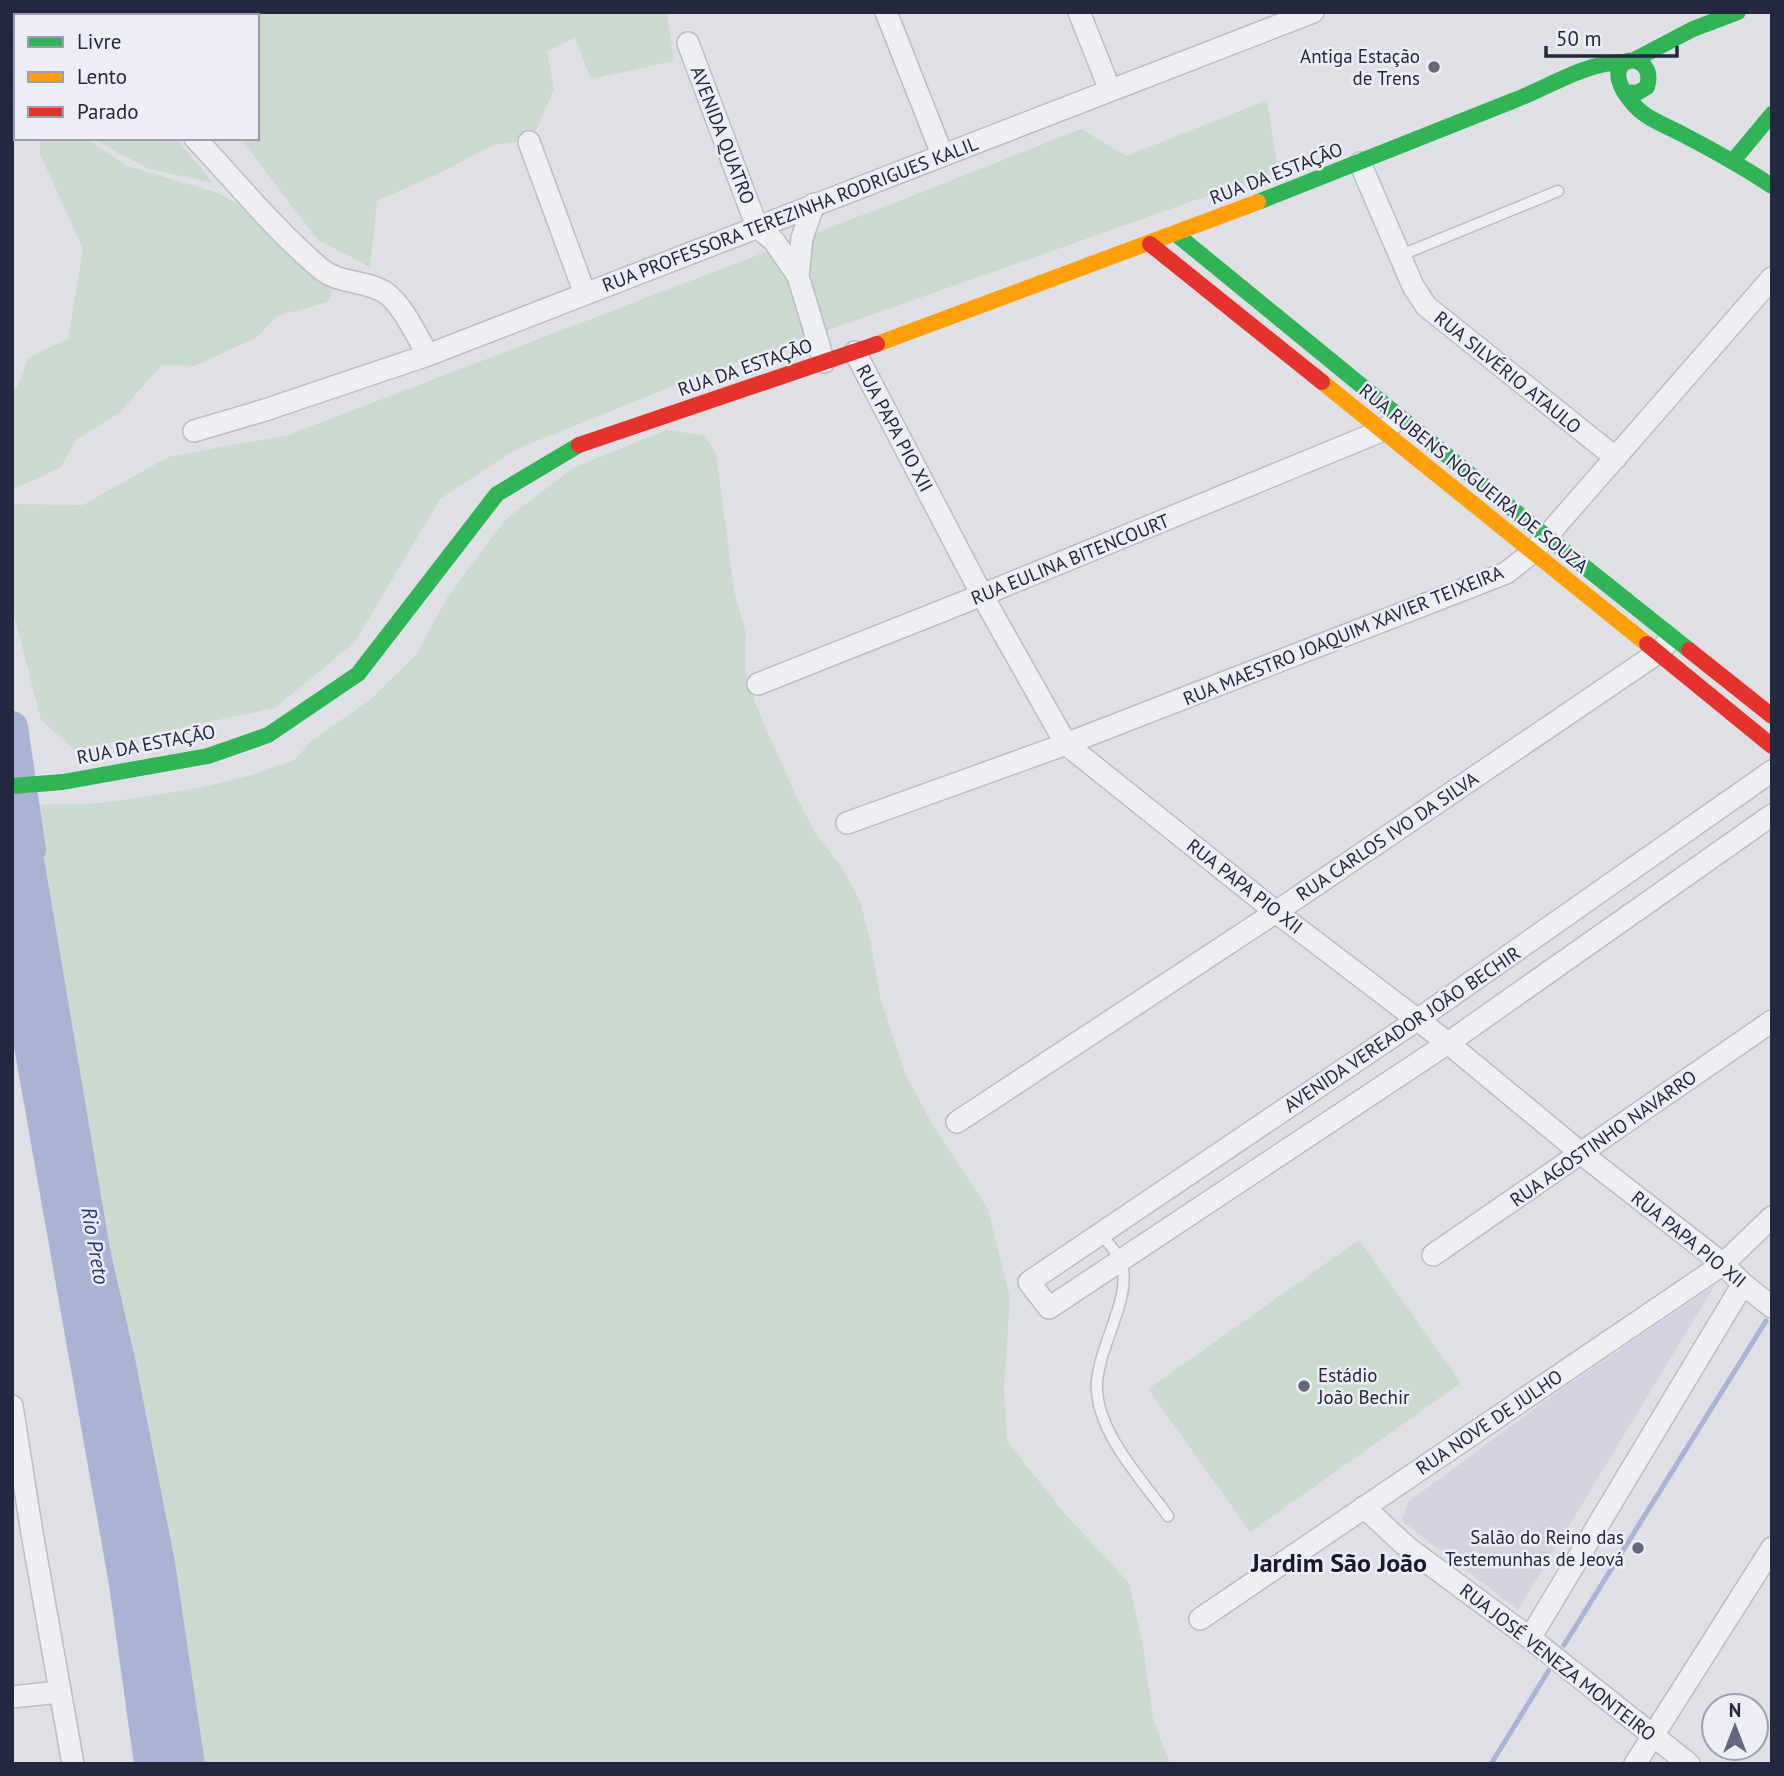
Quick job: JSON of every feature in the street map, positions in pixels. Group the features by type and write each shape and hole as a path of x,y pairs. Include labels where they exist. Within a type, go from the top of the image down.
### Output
{"main road":[{"path":"1618,89 1637,93 1643,91 1654,64 1666,47 1693,29 1738,12"},
{"name":"RUA DA ESTAÇÃO","path":"12,786 63,782 208,756 268,735 358,674 497,494 581,444 855,352 1150,244 1360,163 1587,69 1609,62 1630,61 1693,29"},
{"path":"1689,137 1668,114 1647,67 1642,62 1630,61 1618,69 1618,89 1637,108 1689,137 1733,161 1772,186"},
{"name":"RUA DA ESTAÇÃO","path":"1523,97 1574,90"},
{"path":"1733,161 1772,114"},
{"name":"RUA RUBENS NOGUEIRA DE SOUZA","path":"1176,234 1400,419 1540,544 1666,645 1772,716"},
{"name":"RUA RUBENS NOGUEIRA DE SOUZA","path":"1150,244 1381,431 1540,544"},
{"name":"RUA RUBENS NOGUEIRA DE SOUZA","path":"1666,645 1772,746"}],"street":[{"path":"886,12 942,154"},
{"path":"1079,12 1110,90"},
{"name":"RUA PROFESSORA TEREZINHA RODRIGUES KALIL","path":"194,431 428,355 1314,12"},
{"name":"AVENIDA QUATRO","path":"688,43 757,227"},
{"path":"197,140 324,271 344,281 384,292 397,305 428,355"},
{"path":"529,142 585,295"},
{"name":"RUA SILVÉRIO ATAULO","path":"1360,163 1399,256 1426,306 1616,458"},
{"path":"798,276 802,239 814,204"},
{"path":"757,227 774,241 798,276 824,362"},
{"name":"RUA MAESTRO JOAQUIM XAVIER TEIXEIRA","path":"847,823 1066,744 1506,573 1540,544 1772,278"},
{"name":"RUA PAPA PIO XII","path":"855,352 982,595 1066,744 1276,912 1448,1043 1582,1154 1723,1264 1772,1307"},
{"name":"RUA EULINA BITENCOURT","path":"758,684 1381,431 1400,419"},
{"name":"RUA CARLOS IVO DA SILVA","path":"957,1122 1276,912 1666,645"},
{"name":"AVENIDA VEREADOR JOÃO BECHIR","path":"1772,771 1417,1020 1029,1282 1049,1308 1448,1043 1772,815"},
{"name":"RUA AGOSTINHO NAVARRO","path":"1433,1255 1772,1021"},
{"name":"RUA NOVE DE JULHO","path":"1200,1619 1723,1264 1772,1217"},
{"path":"1530,1638 1743,1284"},
{"path":"12,1406 22,1534 73,1764"},
{"name":"RUA JOSÉ VENEZA MONTEIRO","path":"1364,1507 1408,1548 1530,1638 1689,1764"},
{"path":"1635,1764 1772,1548"},
{"path":"12,1697 59,1692"}],"lane":[{"path":"1399,256 1558,191"},
{"path":"1101,1233 1121,1261 1123,1284 1119,1305 1099,1363 1098,1401 1103,1421 1168,1516"}],"shaded area":[{"path":"106,12 669,12 667,15 674,61 591,79 575,38 547,51 554,89 532,140 493,145 442,172 377,201 370,267 318,240 242,140 259,140 259,14"},
{"path":"1267,100 1278,171 693,378 515,450 440,499 355,642 275,708 75,750 41,720 12,607 12,504 83,505 168,457 288,435 1081,129 1126,156"},
{"path":"39,140 88,140 128,166 218,193 261,218 334,285 328,302 277,316 257,337 195,366 162,365 119,413 76,440 60,468 12,490 12,388 17,389 28,358 68,339 83,249 40,154"},
{"path":"95,140 178,140 213,183 149,169"},
{"path":"666,430 703,435 716,453 734,590 746,634 745,668 756,705 795,794 817,836 843,869 860,901 880,997 905,1073 932,1124 988,1209 1010,1298 1004,1389 1007,1441 1064,1513 1129,1583 1143,1646 1153,1719 1170,1764 205,1764 175,1562 135,1358 110,1249 35,805 102,803 199,788 255,774 296,759 310,742 371,699 416,655 447,598 506,519 573,468"},
{"name":"Estádio João Bechir","path":"1359,1240 1461,1383 1250,1532 1148,1389"},
{"path":"1715,1285 1518,1610 1402,1521 1408,1502 1556,1393"}],"water":[{"path":"35,805 110,1249 135,1358 175,1562 205,1764 134,1764 109,1585 12,1036 12,809"}],"waterway":[{"name":"Rio Preto","path":"12,727 30,850"},
{"path":"1564,1645 1766,1321"},
{"path":"1491,1764 1549,1670"}],"traffic: fast":[{"path":"1634,60 1693,29 1738,12"},
{"path":"1625,92 1637,93 1647,87 1648,74 1643,65 1636,61 1628,61 1621,66 1618,75 1622,88 1635,106 1640,111 1772,186"},
{"path":"1258,202 1515,100 1583,70 1625,62"},
{"path":"1733,161 1772,114"},
{"path":"1176,234 1689,650"},
{"path":"12,786 63,782 208,756 268,735 358,674 497,494 579,445"}],"traffic: slow":[{"path":"877,344 1258,202"},
{"path":"1322,382 1647,644"}],"traffic: jam":[{"path":"1150,244 1322,382"},
{"path":"579,445 877,344"},
{"path":"1647,644 1772,746"},
{"path":"1689,650 1772,716"}],"place":[{"name":"Antiga Estação de Trens","path":"1434,67"},
{"name":"Estádio João Bechir","path":"1304,1386"},
{"name":"Salão do Reino das Testemunhas de Jeová","path":"1638,1548"}],"district":[{"name":"Jardim São João","path":"1339,1563"}]}
